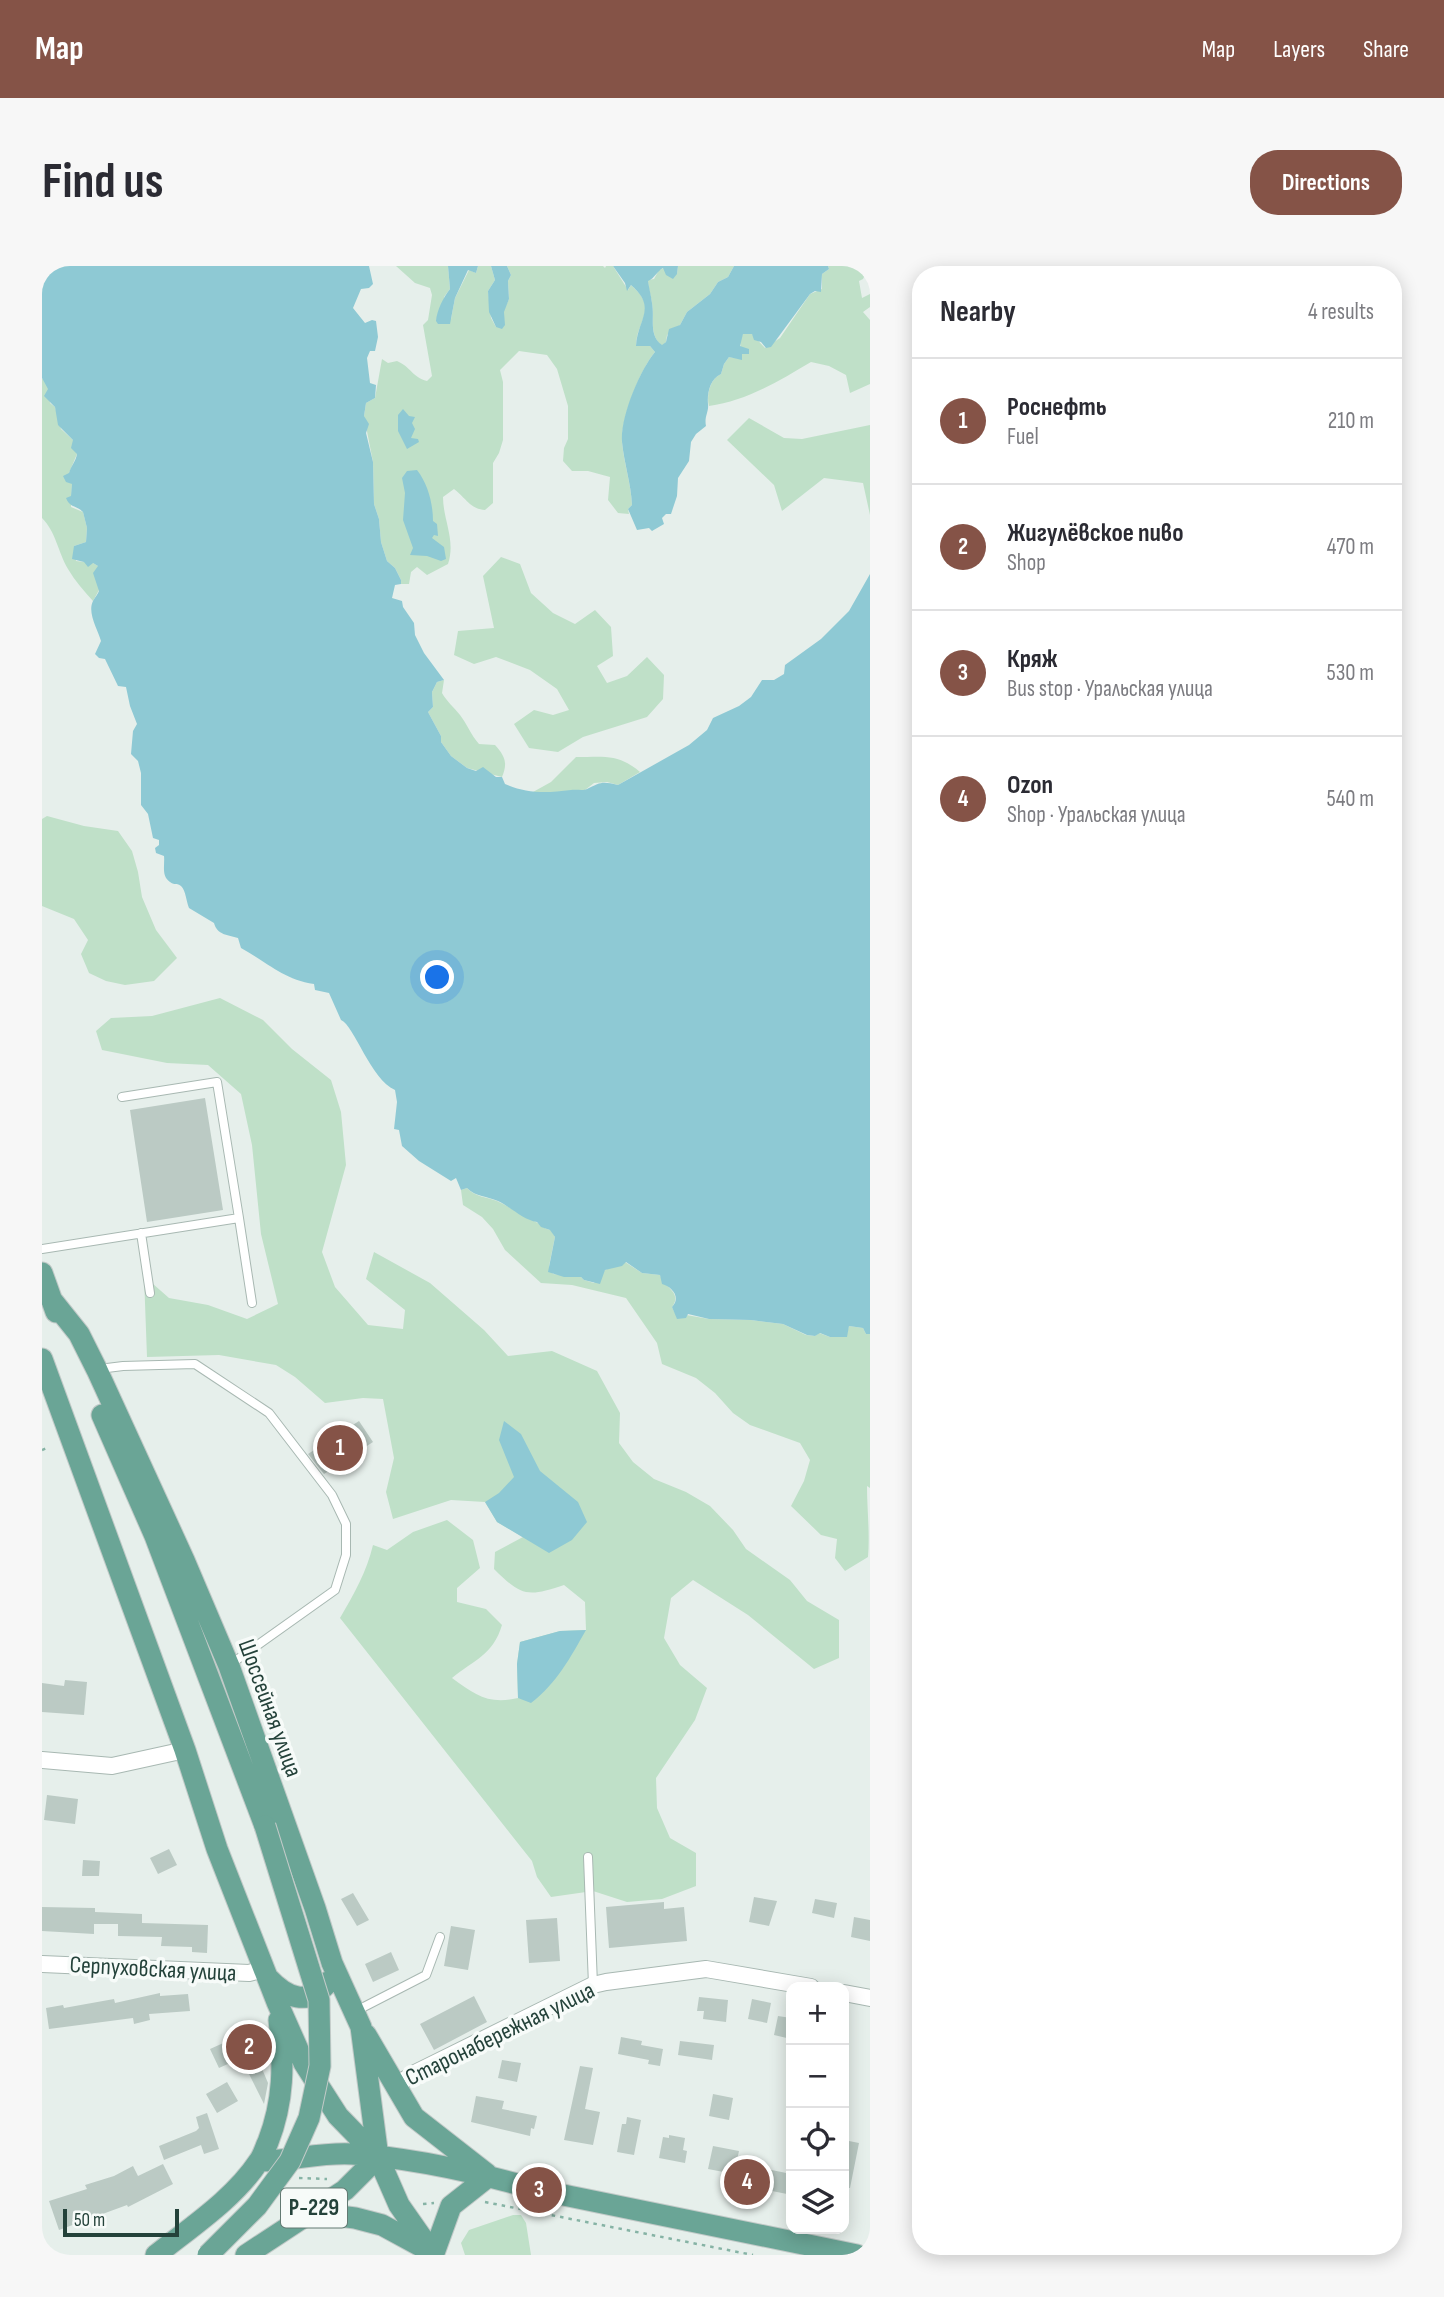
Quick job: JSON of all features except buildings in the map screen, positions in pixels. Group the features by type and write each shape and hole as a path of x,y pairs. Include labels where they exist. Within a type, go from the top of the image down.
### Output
{"main road":[{"name":"Шоссейная улица","path":"42,1273 155,1536 265,1826 319,2000 320,2066 309,2118 290,2161 257,2206 208,2255"},
{"name":"Шоссейная улица","path":"51,1299 79,1334 97,1370 229,1666 332,1963 358,2020 378,2157"},
{"path":"42,1359 185,1750 218,1849 276,2002 304,2063 338,2116 378,2157 399,2205 434,2254"},
{"path":"265,1973 282,1993 296,1998 315,1994 328,1982 332,1963"},
{"path":"156,2255 220,2205 260,2161 275,2124 281,2098 282,2051 276,2002"},
{"path":"358,2020 414,2117 489,2176"},
{"name":"Р-229","path":"260,2161 320,2155 378,2157"},
{"path":"378,2157 489,2176 539,2190 857,2255"},
{"name":"Р-229","path":"249,2253 345,2190 378,2157"},
{"path":"434,2254 451,2206 489,2176"},
{"path":"220,2205 234,2209 243,2216 253,2237 249,2253"},
{"path":"308,2212 355,2218 382,2225 434,2254"}],"street":[{"path":"42,1760 112,1766 185,1750"},
{"name":"Серпуховская улица","path":"42,1964 265,1973"},
{"name":"Старонабережная улица","path":"396,2085 593,1985 706,1969 786,1983"},
{"path":"849,1994 870,1998"}],"lane":[{"path":"122,1097 217,1082 252,1303"},
{"path":"42,1249 239,1218"},
{"path":"141,1233 150,1293"},
{"path":"97,1370 123,1366 195,1364 270,1413 332,1495 346,1524 346,1555 335,1590 229,1666"},
{"path":"588,1857 593,1985"},
{"path":"358,2020 426,1975 440,1937"}],"path":[{"path":"42,1450 49,1447"},
{"path":"299,2178 338,2179"},
{"path":"475,2206 485,2202 754,2255"}],"green space":[{"path":"396,266 448,266 450,289 444,297 451,319 455,298 469,270 476,273 478,266 491,266 495,280 488,291 491,318 496,327 509,299 508,281 511,275 507,266 613,266 628,290 631,285 640,294 645,308 636,346 650,346 655,352 632,395 623,432 622,442 632,505 628,509 629,514 618,513 608,500 610,477 588,471 572,471 563,461 568,439 568,406 557,369 547,355 519,351 500,370 503,382 503,440 493,463 493,503 485,510 480,509 454,489 443,497 451,547 448,564 427,575 417,567 411,572 409,584 401,584 395,568 387,561 381,542 379,519 374,504 373,462 364,416 366,403 375,398 382,359 388,363 397,361 427,381 432,376 423,325 428,320 432,295 430,288 415,283"},
{"path":"678,266 734,266 728,277 718,282 710,294 687,312 680,325 667,335 662,346 653,331 653,309 648,280 654,279 659,270 664,268 677,274"},
{"path":"828,266 865,266 867,271 859,281 862,298 870,294 870,307 863,312 870,320 870,384 850,393 846,375 829,366 811,362 749,395 709,406 710,388 721,374 724,364 729,357 742,359 740,342 743,333 752,334 765,348 780,338 810,294 822,289 822,274 829,269"},
{"path":"42,378 48,385 50,403 55,407 61,429 73,440 77,454 69,473 72,484 71,507 83,512 87,528 86,542 74,546 76,561 98,566 99,590 93,601 68,569 51,529 42,518"},
{"path":"749,418 784,438 802,439 870,425 870,515 863,483 824,478 782,511 774,485 727,440"},
{"path":"501,557 520,564 531,593 553,613 575,624 595,610 611,627 613,656 597,666 607,683 627,676 647,657 664,675 663,699 647,717 583,737 558,752 529,748 514,724 534,710 553,715 569,710 557,689 530,670 496,657 474,664 454,655 458,631 494,628 483,576"},
{"path":"444,680 442,693 476,741 479,744 495,745 501,753 505,764 502,777 467,768 451,756 441,742 441,736 428,712 433,707 432,692 437,682"},
{"path":"576,757 617,759 640,772 618,785 594,783 585,790 548,794 533,792 551,782"},
{"path":"47,816 84,826 118,831 132,851 142,897 156,930 177,958 154,981 125,985 106,981 89,973 81,954 88,940 74,919 42,906 42,819"},
{"path":"220,998 263,1020 292,1049 331,1080 341,1112 346,1165 322,1252 335,1287 368,1325 403,1329 405,1310 366,1279 374,1252 430,1283 484,1330 508,1356 552,1351 597,1371 620,1413 619,1443 633,1462 654,1479 686,1492 710,1506 733,1530 746,1549 790,1580 807,1601 839,1620 839,1658 814,1669 748,1615 693,1580 671,1598 664,1638 680,1665 707,1688 695,1720 656,1778 657,1808 670,1838 696,1853 696,1886 662,1899 627,1902 593,1891 551,1897 537,1877 532,1861 340,1618 364,1573 373,1545 387,1550 413,1532 447,1520 473,1540 480,1568 457,1588 457,1602 486,1609 502,1625 488,1650 452,1678 483,1697 499,1700 518,1698 517,1664 520,1642 560,1631 586,1630 585,1602 564,1585 542,1592 526,1592 512,1585 494,1569 495,1552 523,1537 497,1522 485,1502 451,1500 393,1519 386,1492 394,1458 383,1399 363,1398 325,1403 295,1377 276,1365 219,1355 147,1357 144,1276 169,1298 208,1305 247,1319 278,1304 261,1234 252,1145 241,1094 208,1065 167,1063 102,1050 96,1031 111,1018 152,1016"},
{"path":"467,1188 477,1195 502,1203 551,1230 555,1237 549,1266 553,1274 581,1277 594,1283 605,1270 625,1262 642,1273 660,1275 674,1294 675,1302 672,1307 675,1313 709,1319 783,1324 806,1335 815,1336 819,1333 830,1337 846,1337 849,1326 863,1328 866,1334 870,1334 868,1557 845,1571 835,1558 837,1539 821,1535 791,1506 804,1481 810,1460 800,1443 750,1425 733,1413 715,1393 696,1378 662,1364 657,1343 626,1298 572,1285 541,1283 505,1250 493,1229 482,1217 463,1205 461,1190"},
{"path":"513,2215 521,2215 526,2223 531,2255 465,2255 461,2243 469,2230"}],"water":[{"path":"42,266 369,266 373,284 369,288 361,289 353,308 365,323 376,321 378,337 375,351 370,351 367,358 370,383 376,385 375,398 366,403 364,416 369,424 366,433 373,462 374,504 379,519 381,542 387,561 395,568 401,580 401,584 395,585 392,598 402,601 414,623 415,635 424,653 444,680 437,682 432,692 433,707 428,712 441,736 441,742 451,756 467,768 476,771 483,767 496,777 502,777 505,784 513,787 545,792 585,790 602,783 618,785 689,745 707,730 713,718 751,697 762,680 774,680 784,674 785,665 821,639 849,611 870,574 870,1334 866,1334 863,1328 849,1326 847,1337 830,1337 820,1333 815,1336 807,1335 783,1324 751,1320 709,1319 688,1314 686,1318 677,1319 672,1307 676,1297 662,1284 660,1275 642,1273 626,1262 622,1266 605,1270 600,1284 581,1277 564,1277 548,1272 555,1237 550,1230 498,1201 478,1195 467,1188 461,1190 456,1178 451,1181 419,1161 402,1146 399,1130 394,1129 397,1102 395,1090 378,1076 352,1032 341,1020 329,993 315,990 314,984 293,978 241,948 238,938 220,932 214,923 189,908 183,888 165,877 164,856 156,853 155,848 159,845 159,840 153,838 148,814 141,805 141,773 138,761 131,754 133,731 137,724 126,687 118,686 105,659 95,654 101,641 91,606 99,591 93,573 98,566 93,563 88,567 84,562 72,559 74,546 86,542 87,528 83,512 66,498 71,496 72,484 66,482 63,476 69,473 77,454 71,448 73,440 58,425 55,407 44,396 48,389 42,378"},
{"path":"448,266 478,266 476,273 468,270 455,298 450,324 438,324 436,321 439,308 450,289"},
{"path":"491,266 507,266 511,275 508,281 509,299 504,312 505,325 502,329 496,327 489,312 488,291 495,280"},
{"path":"613,266 678,266 673,279 666,275 663,268 648,281 653,309 653,331 662,345 666,342 669,329 680,325 687,312 710,294 718,282 728,277 734,266 828,266 829,269 822,274 821,292 810,294 771,347 766,348 761,342 754,340 752,334 743,334 740,346 749,349 749,354 742,354 742,360 729,357 721,374 712,383 708,395 706,426 691,442 689,461 678,478 677,496 671,514 666,514 662,518 664,524 652,531 649,528 637,530 628,509 632,505 622,432 632,394 655,352 650,346 636,346 645,308 643,301 631,285 627,291 625,283"},
{"path":"403,409 409,416 415,417 412,423 415,429 411,438 418,439 419,442 407,449 398,431 398,415"},
{"path":"417,470 427,488 433,521 437,524 438,536 434,535 432,538 444,547 446,559 441,561 427,556 410,555 413,548 403,520 405,493 402,478 407,471"},
{"path":"504,1421 521,1434 540,1471 578,1502 587,1522 572,1540 549,1553 497,1522 485,1502 499,1493 514,1477 499,1440"},
{"path":"586,1630 562,1670 540,1695 531,1703 518,1698 517,1664 520,1642 560,1631"}],"place":[{"name":"Роснефть","path":"340,1448"},
{"name":"Жигулёвское пиво","path":"249,2047"},
{"name":"Ozon","path":"747,2182"},
{"name":"Кряж","path":"539,2190"}]}
